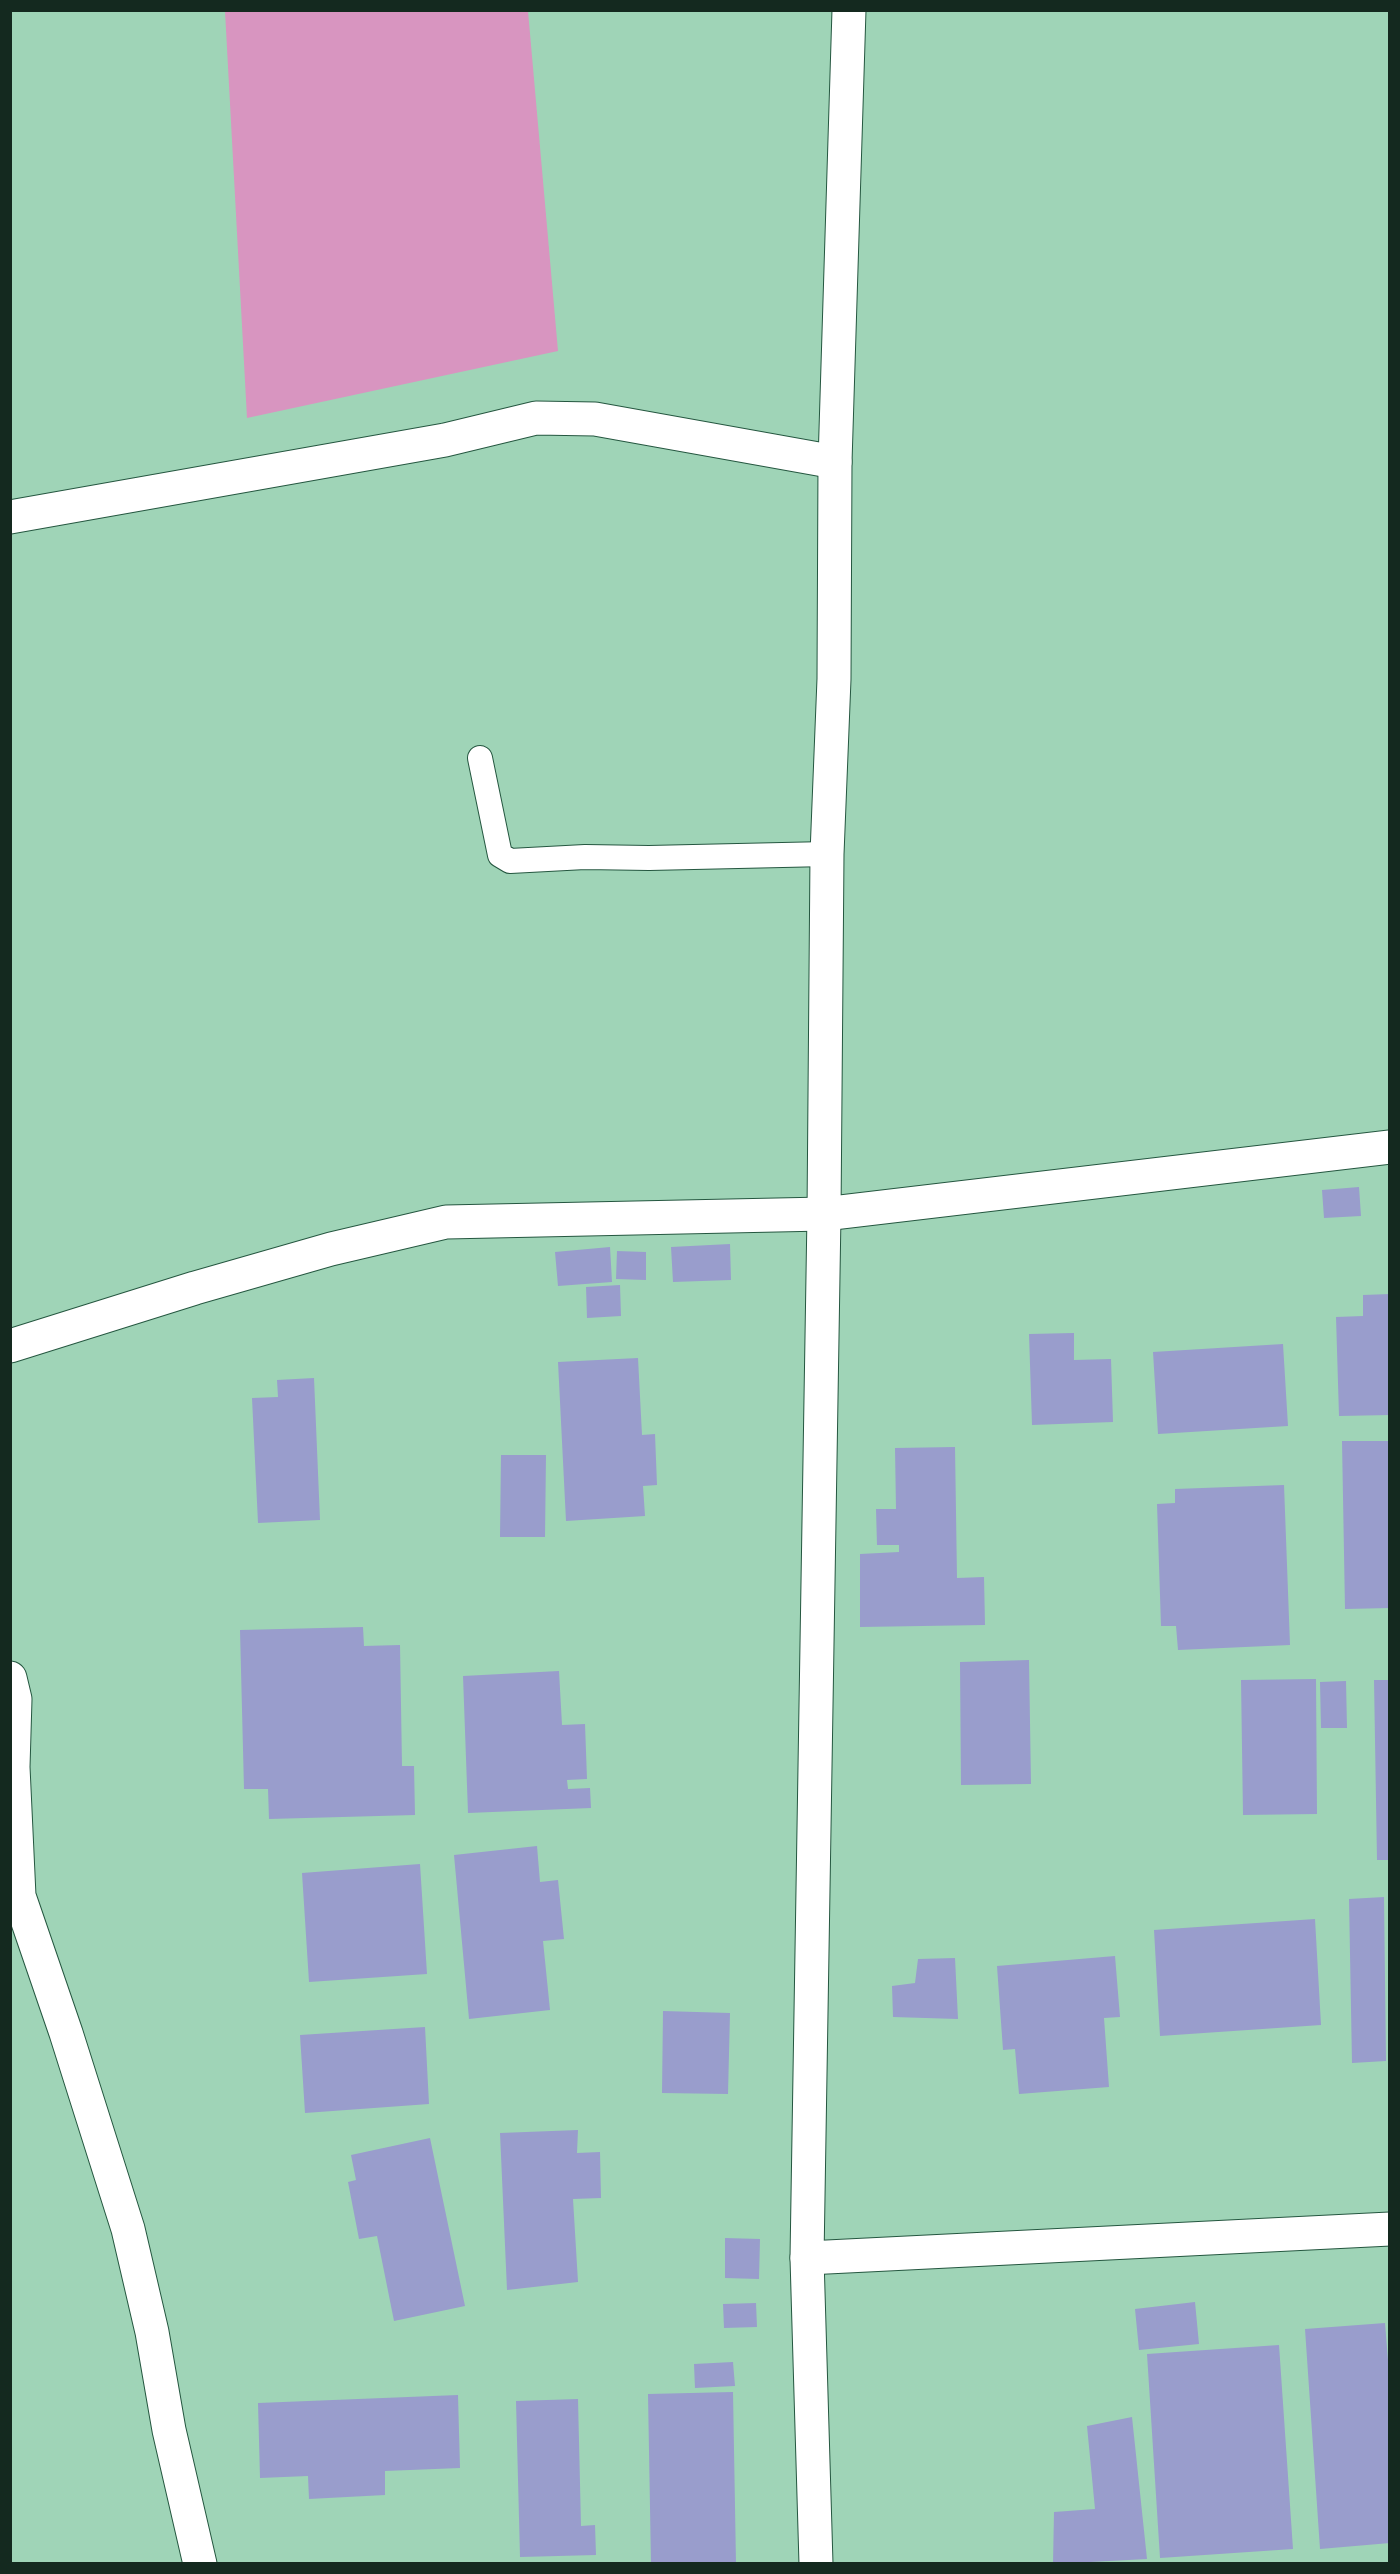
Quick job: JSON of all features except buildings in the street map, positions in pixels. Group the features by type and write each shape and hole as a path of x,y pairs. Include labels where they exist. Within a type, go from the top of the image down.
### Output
{"street":[{"path":"816,2564 807,2258 824,1214 827,854 834,679 835,462 849,10"},
{"path":"10,517 445,440 536,418 595,419 835,462"},
{"path":"10,1346 195,1288 331,1249 446,1222 824,1214 1389,1147"},
{"path":"10,1678 15,1699 13,1767 19,1896 66,2033 128,2229 152,2332 170,2430 200,2564"},
{"path":"807,2258 1389,2229"}],"lane":[{"path":"480,758 500,855 510,861 585,857 827,854"}],"shaded area":[{"path":"225,11 528,11 558,351 247,418"}]}
